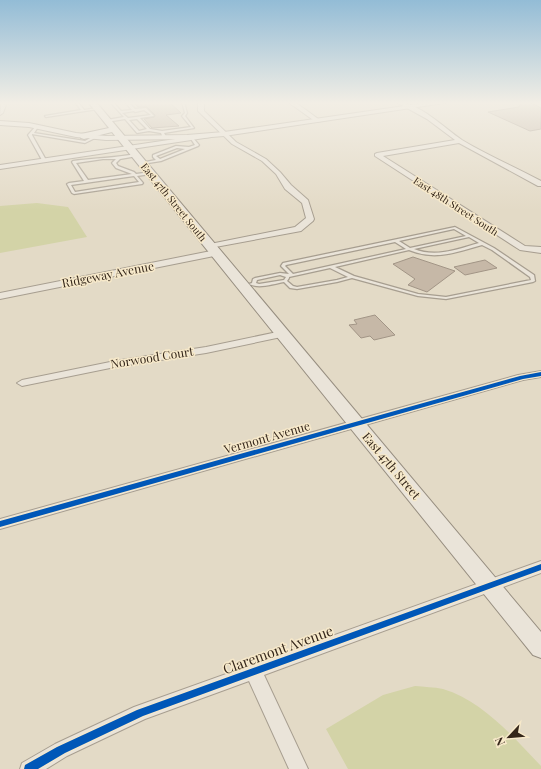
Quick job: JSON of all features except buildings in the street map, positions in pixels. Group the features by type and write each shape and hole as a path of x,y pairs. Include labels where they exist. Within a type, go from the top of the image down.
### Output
{"main road":[{"name":"East 47th Street South","path":"121,138 213,250"},
{"name":"East 47th Street","path":"213,250 248,284 282,334 491,585 541,648"}],"street":[{"path":"80,138 90,138"},
{"path":"0,167 44,160 136,155 200,138"},
{"name":"Ridgeway Avenue","path":"0,296 213,250 298,229 310,219 306,202 288,187 278,173 264,160 234,143 228,138"},
{"path":"456,138 541,184"},
{"name":"East 48th Street South","path":"460,141 377,155 522,248 538,250"},
{"name":"Norwood Court","path":"22,383 151,358 206,350 282,334"},
{"name":"Vermont Avenue","path":"0,524 522,377 541,374"},
{"name":"Claremont Avenue","path":"30,769 61,750 140,713 541,567"},
{"path":"253,671 299,769"}],"lane":[{"path":"31,138 44,160"},
{"path":"74,138 84,139"},
{"path":"87,182 74,162 136,155 160,160 196,145 193,139"},
{"path":"160,160 154,156 177,147 190,148"},
{"path":"119,158 114,163 115,166 136,176 140,183 74,193 69,184 87,182 136,176 151,174"},
{"path":"331,267 352,277 418,295 446,298 532,281 532,276 483,244 455,228 285,264 283,266 292,287 297,288 352,277"},
{"path":"248,284 259,285 469,236"},
{"path":"396,241 408,250 420,254 435,255 483,244"}],"green space":[{"path":"37,203 68,207 87,237 0,253 0,206"},
{"path":"415,686 443,689 471,702 508,732 541,766 541,769 348,769 326,729 383,695"}],"cycle path":[{"path":"0,524 522,377 541,374"},
{"path":"29,769 61,750 140,713 541,567"}]}
